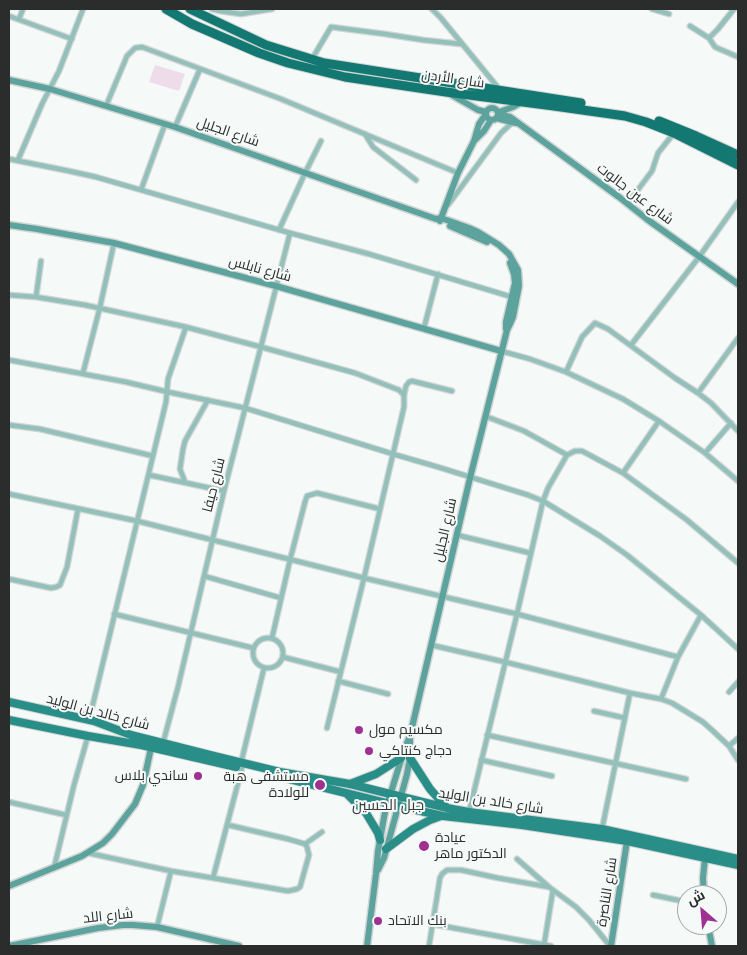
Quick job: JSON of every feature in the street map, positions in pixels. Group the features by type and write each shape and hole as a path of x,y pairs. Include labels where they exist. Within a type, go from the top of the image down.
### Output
{"highway":[{"name":"شارع الأردن","path":"166,9 192,24 254,51 288,63 345,76 446,92 625,116 646,122 674,134 738,165"},
{"name":"شارع الأردن","path":"190,9 266,44 312,60 582,104 644,117 669,125 738,155"},
{"path":"254,51 258,40"}],"main road":[{"name":"شارع خالد بن الوليد","path":"9,702 94,721 132,735 388,804 443,816 522,825 627,841 738,865"},
{"name":"شارع خالد بن الوليد","path":"9,720 350,784 447,808 602,829 738,859"},
{"path":"88,736 95,730 94,721"},
{"path":"350,784 376,774 406,758 447,808"},
{"path":"346,794 366,813 378,832 380,840"},
{"path":"386,849 413,829 443,816"}],"street":[{"path":"19,19 23,9"},
{"path":"18,160 42,104 59,71 83,9"},
{"path":"212,9 241,14 272,9"},
{"path":"432,9 501,91"},
{"path":"656,9 669,14"},
{"path":"709,38 733,9"},
{"path":"9,16 72,39"},
{"path":"690,26 709,38 715,47 738,57"},
{"path":"312,60 331,27 461,44"},
{"path":"106,106 125,60 135,48 142,47 281,99 458,173"},
{"path":"175,127 200,69"},
{"name":"شارع الجليل","path":"9,80 50,89 175,127 469,228 500,245 509,254 515,265 519,275 519,286 512,317 501,351 470,478 410,736 398,806 382,862 376,874"},
{"path":"446,92 486,113 487,117 496,116 522,102"},
{"path":"440,218 458,173 486,113 489,109 493,108 496,116"},
{"name":"شارع عين جالوت","path":"496,116 508,115 648,220 738,284"},
{"path":"474,141 496,116"},
{"path":"440,218 501,133 515,122"},
{"path":"140,190 165,124"},
{"path":"365,134 373,147 416,180"},
{"path":"628,204 652,171 658,153 674,134"},
{"path":"280,230 320,141"},
{"path":"9,159 69,170 438,274 512,297"},
{"path":"631,345 699,257 738,202"},
{"name":"شارع الجليل","path":"440,218 498,248 507,257 515,279 506,322 507,330"},
{"name":"شارع نابلس","path":"9,225 114,243 276,286 501,351"},
{"name":"شارع حيفا","path":"163,743 178,688 224,491 290,233"},
{"path":"83,373 114,243"},
{"path":"36,297 41,261"},
{"path":"424,328 438,274"},
{"path":"9,295 36,297 100,307 261,346 355,373 399,390 404,395"},
{"path":"566,372 582,337 595,322 608,329 698,392 738,431"},
{"path":"70,716 87,714 92,708 166,402 168,379 186,328"},
{"path":"698,392 738,338"},
{"path":"501,351 566,372 608,392 659,421 705,453 738,481"},
{"path":"9,360 83,373 245,408 528,495 543,501 627,555 701,615 738,650"},
{"path":"327,728 393,454 405,402 406,386 412,381 452,391"},
{"path":"185,482 180,469 183,449 208,400"},
{"path":"485,416 524,431 567,455"},
{"path":"623,473 659,421"},
{"path":"705,453 731,423"},
{"path":"9,425 40,429 153,456"},
{"path":"469,812 543,501 548,488 570,452 578,451 588,454 623,473 687,520 738,563"},
{"path":"149,475 224,491"},
{"path":"272,638 304,502 308,496 317,493 380,509"},
{"path":"9,500 9,494 137,522 517,614 678,657"},
{"path":"9,579 51,588 60,585 67,567 78,509"},
{"path":"457,535 530,552"},
{"path":"204,576 281,598"},
{"path":"114,614 253,648"},
{"path":"661,699 678,657 701,615"},
{"path":"272,638 282,647 283,657 276,666 264,668 254,660 253,648 260,640 272,638"},
{"path":"431,646 672,703 703,722 729,746 738,760"},
{"path":"283,657 341,672"},
{"path":"213,878 228,825 264,668"},
{"path":"338,681 388,694"},
{"path":"729,692 738,682"},
{"path":"602,829 630,693"},
{"path":"594,711 625,718"},
{"path":"487,735 686,779"},
{"path":"54,868 66,815 88,736"},
{"path":"729,746 738,738"},
{"path":"9,886 88,853 112,834 135,804 143,785 151,748"},
{"name":"شارع الجليل","path":"376,874 378,851 388,804 406,758"},
{"path":"481,760 552,776"},
{"path":"9,802 66,815"},
{"path":"88,853 171,872 288,891 300,887 309,855 304,844 228,825"},
{"path":"304,844 322,832"},
{"name":"شارع الناصرة","path":"611,946 627,841"},
{"path":"703,885 705,858"},
{"path":"517,859 583,914 611,946"},
{"path":"429,946 440,878 447,870 461,870 551,888"},
{"path":"157,927 171,872"},
{"path":"367,946 376,874"},
{"path":"544,945 551,888"},
{"path":"653,895 677,900"},
{"path":"432,924 551,946"},
{"name":"شارع اللد","path":"9,946 98,928 123,925 157,927 223,945 239,946"}],"shaded area":[{"path":"155,65 185,74 179,91 149,82"}],"place":[{"name":"مكسيم مول","path":"359,730"},
{"name":"دجاج كنتاكي","path":"369,751"},
{"name":"ساندي بلاس","path":"198,776"},
{"name":"مستشفى هبة للولادة","path":"320,785"},
{"name":"عيادة الدكتور ماهر","path":"424,846"},
{"name":"بنك الاتحاد","path":"378,921"}],"district":[{"name":"جبل الحسين","path":"388,805"}]}
